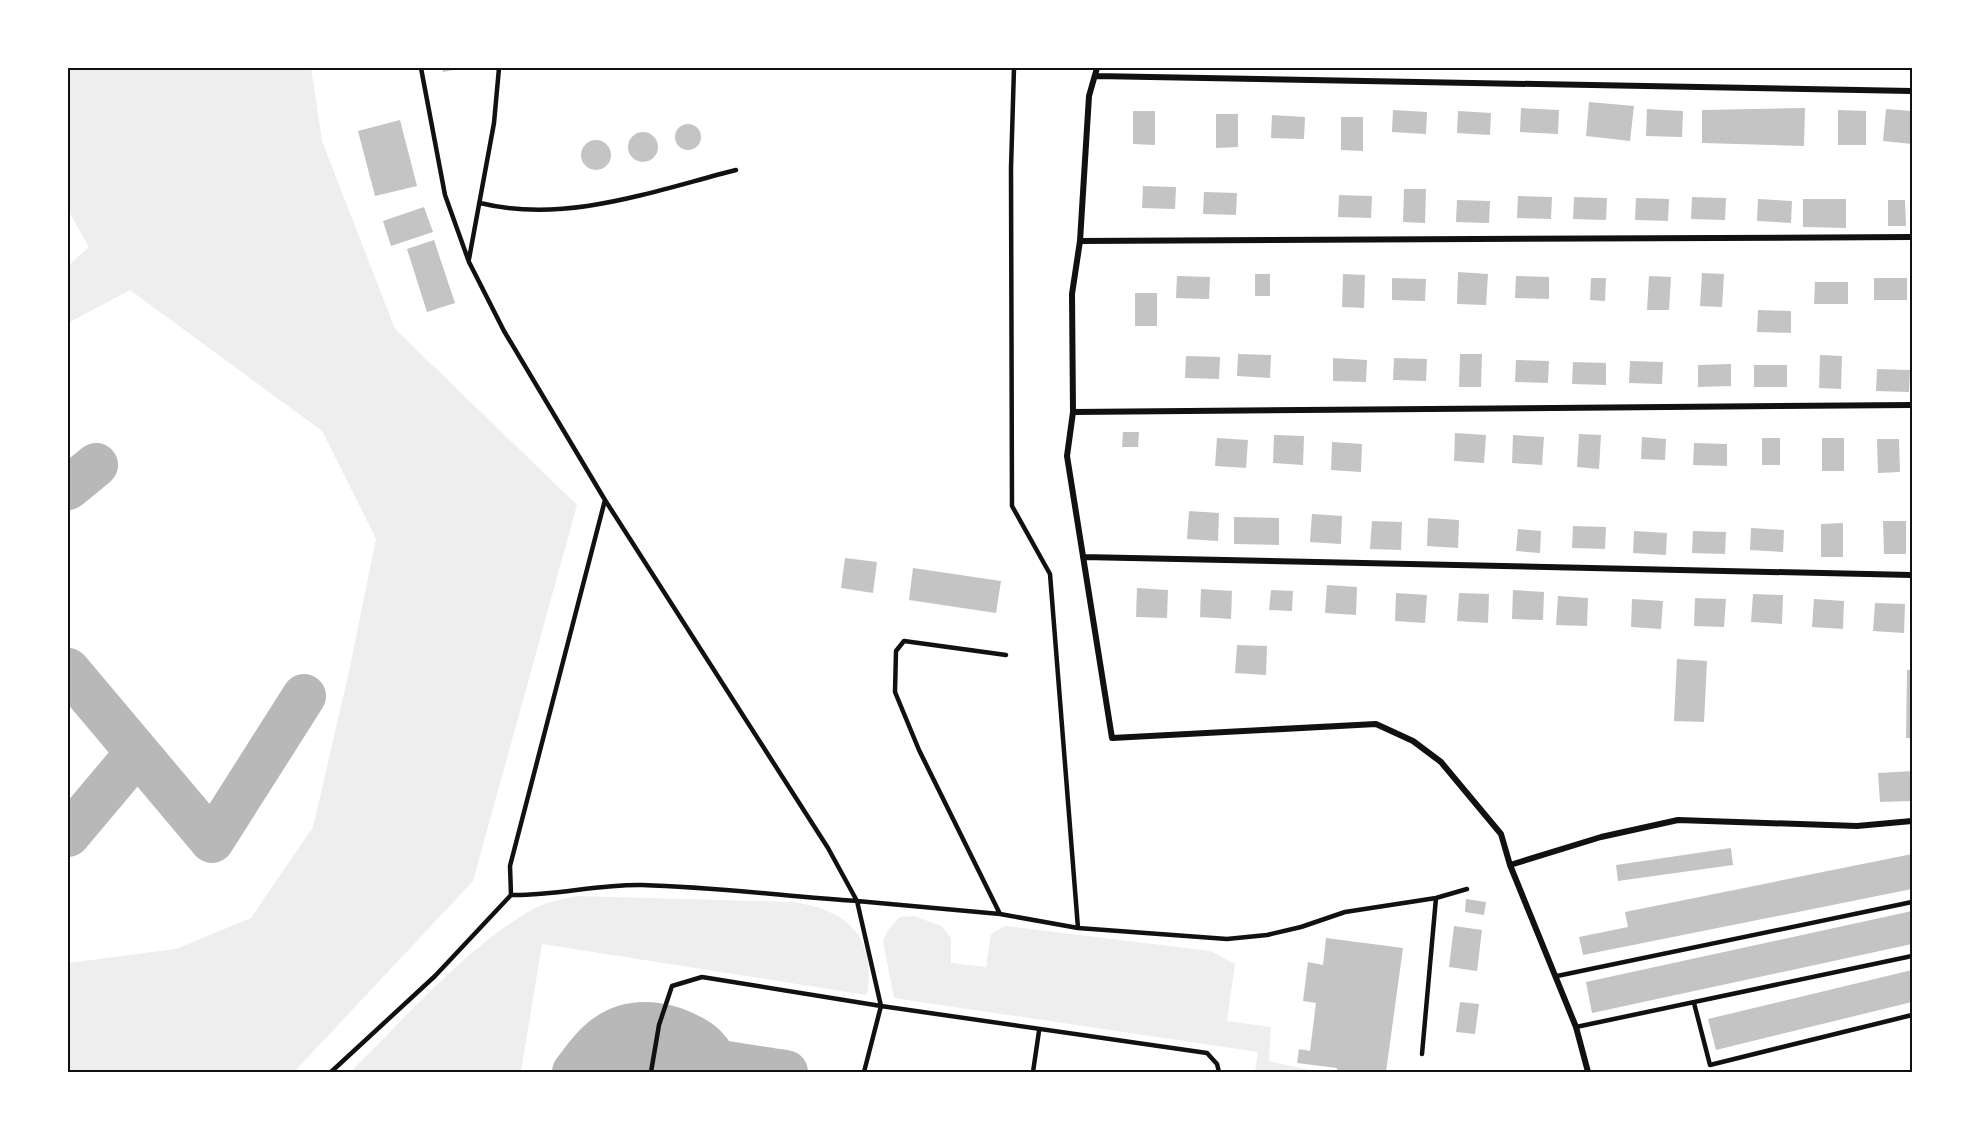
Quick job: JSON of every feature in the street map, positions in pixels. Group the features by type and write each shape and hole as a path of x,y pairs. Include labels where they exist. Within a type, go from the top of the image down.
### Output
{"street":[{"path":"1097,68 1089,96 1080,241 1072,294 1073,412 1068,456 1112,738 1376,724 1413,741 1441,762 1501,834 1510,865 1576,1027 1588,1072"},
{"path":"1096,76 1912,91"},
{"path":"1080,241 1912,237"},
{"path":"1073,412 1912,405"},
{"path":"1083,557 1912,575"},
{"path":"1510,865 1601,837 1678,820 1857,826 1912,821"}],"lane":[{"path":"421,68 445,195 469,262 504,331 605,500 828,849 856,901 881,1006 864,1072"},
{"path":"469,262 494,123 499,68"},
{"path":"1014,68 1011,168 1012,506 1050,574 1078,928"},
{"path":"480,203 509,210 551,211 597,205 736,170"},
{"path":"511,895 510,866 605,500"},
{"path":"1000,914 918,750 895,692 896,651 904,641 1006,655"},
{"path":"331,1072 435,976 511,895 641,885 1000,914 1078,928 1227,939 1267,935 1301,927 1345,912 1436,898 1467,889"},
{"path":"1422,1054 1436,898"},
{"path":"1557,976 1912,902"},
{"path":"1576,1027 1912,956"},
{"path":"651,1072 659,1025 672,986 702,977 1039,1031 1207,1053 1217,1064 1219,1072"},
{"path":"1694,1003 1710,1065 1912,1015"},
{"path":"1033,1072 1039,1031"}],"shaded area":[{"path":"68,68 311,68 322,141 395,329 577,505 473,881 294,1072 68,1072 68,963 176,949 251,918 313,827 350,667 376,539 322,431 130,290 68,323 68,266 89,247 68,210"},
{"path":"577,896 794,902 813,906 844,920 855,930 867,957 869,975 867,995 542,944 521,1072 350,1072 439,983 486,941 537,907"},
{"path":"914,916 941,926 951,938 951,963 986,967 991,934 1005,926 1210,951 1235,964 1227,1021 1271,1027 1269,1061 1317,1072 1255,1072 1258,1052 894,998 883,941 888,930 900,917"}],"building":[{"path":"442,68 459,68 459,69 443,72"},
{"path":"1589,102 1634,106 1630,141 1586,136"},
{"path":"1521,108 1559,110 1558,134 1520,132"},
{"path":"1805,108 1804,146 1702,143 1702,110"},
{"path":"1647,109 1683,111 1682,137 1646,136"},
{"path":"1886,109 1912,111 1912,144 1883,141"},
{"path":"1393,110 1427,112 1426,134 1392,132"},
{"path":"1838,110 1866,111 1866,145 1838,145"},
{"path":"1133,111 1155,111 1155,145 1133,144"},
{"path":"1458,111 1491,113 1490,135 1457,133"},
{"path":"1216,114 1238,114 1238,147 1216,148"},
{"path":"1272,115 1305,117 1304,139 1271,138"},
{"path":"1341,117 1363,117 1363,151 1341,150"},
{"path":"400,120 417,186 375,196 358,131"},
{"path":"688,124 697,128 701,137 697,146 688,150 679,146 675,137 679,128"},
{"path":"643,132 654,136 658,147 654,158 643,162 632,158 628,147 632,136"},
{"path":"596,140 602,141 610,149 610,161 602,169 596,170 590,169 582,161 581,155 582,149 590,141"},
{"path":"1143,186 1176,187 1175,209 1142,208"},
{"path":"1404,189 1426,189 1425,223 1403,222"},
{"path":"1204,192 1237,193 1236,215 1203,214"},
{"path":"1339,195 1372,196 1371,218 1338,217"},
{"path":"1518,196 1552,197 1551,219 1517,218"},
{"path":"1574,197 1607,198 1606,220 1573,219"},
{"path":"1692,197 1726,198 1725,220 1691,219"},
{"path":"1636,198 1669,199 1668,221 1635,220"},
{"path":"1758,199 1792,201 1791,223 1757,221"},
{"path":"1803,199 1846,199 1846,228 1803,227"},
{"path":"1457,200 1490,201 1489,223 1456,222"},
{"path":"1888,200 1905,200 1906,226 1888,226"},
{"path":"424,207 433,232 391,246 383,221"},
{"path":"434,240 455,303 427,312 407,249"},
{"path":"1458,272 1488,274 1486,305 1457,304"},
{"path":"1702,273 1724,274 1722,307 1700,306"},
{"path":"1255,274 1270,274 1270,296 1255,296"},
{"path":"1343,274 1365,275 1364,308 1342,307"},
{"path":"1177,276 1210,277 1209,299 1176,298"},
{"path":"1516,276 1549,277 1549,299 1515,298"},
{"path":"1649,276 1671,277 1669,310 1647,310"},
{"path":"1392,278 1426,279 1425,301 1392,300"},
{"path":"1591,278 1606,278 1605,301 1590,300"},
{"path":"1874,278 1907,278 1907,300 1874,300"},
{"path":"1815,282 1848,282 1848,304 1814,304"},
{"path":"1135,293 1157,293 1157,326 1135,326"},
{"path":"1758,310 1791,311 1791,333 1757,332"},
{"path":"1238,354 1271,355 1270,378 1237,376"},
{"path":"1460,354 1482,354 1481,387 1459,387"},
{"path":"1820,355 1842,356 1841,389 1819,388"},
{"path":"1186,356 1220,357 1219,379 1185,378"},
{"path":"1333,358 1367,360 1366,382 1333,381"},
{"path":"1394,358 1427,359 1426,381 1393,380"},
{"path":"1516,360 1549,361 1548,383 1515,382"},
{"path":"1630,361 1663,362 1662,384 1629,383"},
{"path":"1573,362 1606,363 1606,385 1572,384"},
{"path":"1731,364 1731,386 1698,387 1698,365"},
{"path":"1754,365 1787,365 1787,387 1754,387"},
{"path":"1877,369 1910,370 1909,392 1876,391"},
{"path":"1123,432 1139,432 1138,447 1122,447"},
{"path":"1455,433 1486,435 1484,463 1454,461"},
{"path":"1579,434 1601,435 1599,469 1577,467"},
{"path":"1274,435 1304,436 1303,465 1273,463"},
{"path":"1513,435 1544,437 1542,465 1512,463"},
{"path":"1642,437 1666,439 1665,460 1641,459"},
{"path":"1217,438 1248,440 1246,468 1215,466"},
{"path":"1762,438 1780,438 1780,465 1762,465"},
{"path":"1822,438 1844,438 1844,471 1822,471"},
{"path":"1877,439 1899,439 1900,472 1878,473"},
{"path":"1332,442 1362,444 1361,472 1331,470"},
{"path":"1694,443 1727,444 1727,466 1693,465"},
{"path":"1189,511 1219,513 1218,541 1187,539"},
{"path":"1312,514 1342,516 1341,544 1310,542"},
{"path":"1234,517 1279,518 1279,545 1234,544"},
{"path":"1428,518 1459,520 1458,548 1427,546"},
{"path":"1372,521 1402,522 1401,550 1370,549"},
{"path":"1883,521 1906,521 1906,554 1884,554"},
{"path":"1843,523 1843,557 1821,557 1821,524"},
{"path":"1573,526 1606,527 1605,549 1572,548"},
{"path":"1751,528 1784,530 1783,552 1750,550"},
{"path":"1518,529 1541,531 1540,553 1516,551"},
{"path":"1634,531 1667,533 1666,555 1633,553"},
{"path":"1693,531 1726,532 1725,554 1692,553"},
{"path":"845,558 877,562 873,593 841,588"},
{"path":"913,568 1001,581 996,613 909,600"},
{"path":"1327,585 1357,587 1356,615 1325,613"},
{"path":"1137,588 1168,590 1167,618 1136,617"},
{"path":"1201,589 1232,591 1231,619 1200,617"},
{"path":"1271,590 1293,591 1292,611 1269,610"},
{"path":"1513,590 1544,592 1543,620 1512,619"},
{"path":"1396,593 1427,595 1425,623 1395,621"},
{"path":"1459,593 1489,594 1488,623 1457,621"},
{"path":"1753,594 1783,595 1782,624 1751,622"},
{"path":"1558,596 1588,598 1587,626 1556,625"},
{"path":"1695,598 1726,599 1724,627 1694,626"},
{"path":"1632,599 1663,601 1661,629 1631,627"},
{"path":"1814,599 1844,601 1843,629 1812,627"},
{"path":"1875,603 1905,604 1904,633 1873,631"},
{"path":"1237,645 1267,646 1266,675 1235,673"},
{"path":"1677,659 1707,661 1704,722 1674,721"},
{"path":"1907,670 1912,670 1912,738 1906,738"},
{"path":"1912,771 1912,801 1880,802 1878,773"},
{"path":"1731,848 1733,865 1618,881 1616,865"},
{"path":"1912,854 1912,889 1583,955 1579,937 1628,927 1625,912"},
{"path":"1466,899 1486,902 1484,915 1465,912"},
{"path":"1912,911 1912,944 1592,1013 1586,982"},
{"path":"1454,926 1482,930 1477,971 1449,967"},
{"path":"1326,938 1403,948 1386,1072 1337,1072 1337,1068 1297,1063 1299,1049 1310,1051 1316,1003 1303,1001 1308,962 1323,965"},
{"path":"1912,970 1912,1002 1716,1050 1708,1019"},
{"path":"1460,1002 1479,1004 1475,1034 1456,1032"}],"taxiway":[{"path":"68,488 96,465"},
{"path":"68,670 212,841 304,696"},
{"path":"68,835 137,753"},
{"path":"574,1072 603,1038 619,1029 642,1024 666,1027 689,1036 705,1046 718,1063"},
{"path":"610,1072 627,1063 671,1058 721,1062 786,1072"}]}
